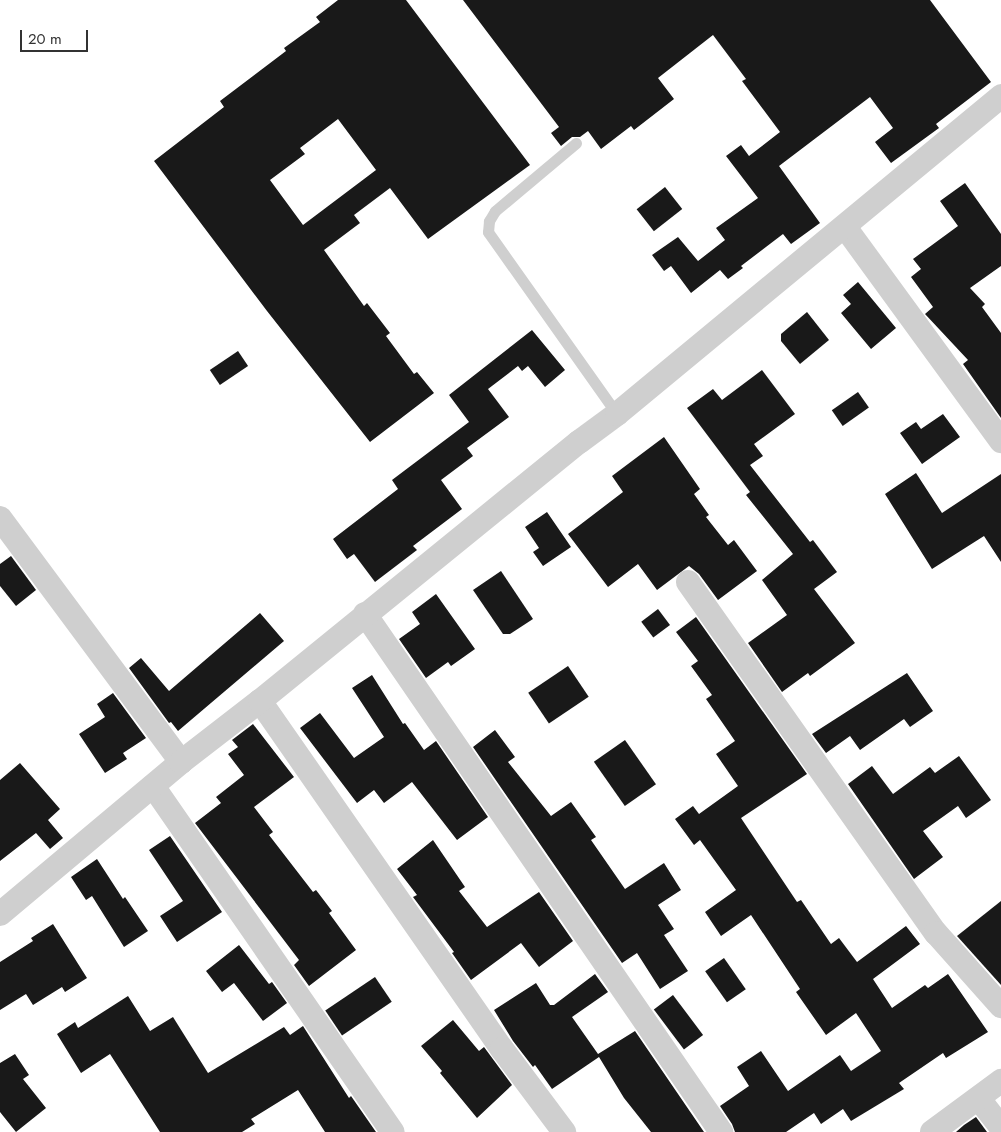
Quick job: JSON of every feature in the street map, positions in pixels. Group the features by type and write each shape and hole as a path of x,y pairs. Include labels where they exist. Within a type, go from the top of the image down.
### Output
{"street":[{"path":"0,914 181,762 579,442 617,414 1001,96"},
{"path":"845,227 1001,441"},
{"path":"0,518 181,762"},
{"path":"688,582 936,933 1001,1006"},
{"path":"365,614 721,1132"},
{"path":"260,700 502,1049 564,1132"},
{"path":"153,786 392,1132"},
{"path":"938,1130 1001,1081"},
{"path":"979,1099 1001,1127"}],"lane":[{"path":"576,143 495,211 489,221 488,232 617,414"}],"building":[{"path":"338,0 406,0 530,165 428,239 390,188 354,215 360,223 324,250 364,306 367,303 390,333 386,336 414,374 417,372 434,393 370,442 267,311 154,161 224,107 220,101 286,51 284,48 320,22 316,17","holes":["338,119 376,170 303,225 270,180 305,154 300,148"]},
{"path":"463,0 930,0 991,82 936,124 939,128 891,163 875,142 893,128 870,97 779,166 820,223 791,244 783,234 741,266 743,268 728,279 720,270 691,293 671,266 664,271 652,255 678,237 698,261 725,240 716,228 758,198 726,156 741,145 749,156 780,132 742,81 746,79 713,35 658,78 674,99 634,130 631,126 601,149 588,131 580,137 572,137 561,146 551,133 559,127"},
{"path":"965,183 1001,234 1001,266 970,288 985,304 982,307 1001,333 1001,418 963,364 968,360 925,314 933,307 911,277 921,269 913,259 958,226 940,201"},
{"path":"665,187 682,209 654,231 637,209"},
{"path":"858,282 896,328 871,349 841,313 851,304 843,295"},
{"path":"807,312 829,340 800,364 781,341 781,334"},
{"path":"532,330 565,370 545,387 528,366 522,371 518,366 488,389 509,417 467,448 473,456 441,480 462,509 413,546 417,550 375,582 354,554 347,559 333,539 398,489 392,480 469,422 449,395"},
{"path":"238,351 248,366 220,385 210,370"},
{"path":"762,370 795,414 754,444 763,456 750,465 810,542 813,540 837,572 814,589 855,643 810,676 808,673 782,692 748,643 787,615 762,580 793,554 746,495 750,492 687,408 713,389 722,400"},
{"path":"858,392 869,408 843,426 832,410"},
{"path":"943,414 960,437 922,464 900,433 916,422 921,429"},
{"path":"664,437 700,489 694,494 709,515 706,517 728,545 734,540 757,571 718,600 699,574 689,566 657,590 638,564 608,587 568,534 623,492 612,476"},
{"path":"916,473 942,513 1001,474 1001,562 984,536 932,569 885,494"},
{"path":"547,512 571,547 543,566 533,552 539,548 525,527"},
{"path":"11,556 36,590 16,606 0,586 0,564"},
{"path":"501,571 533,619 510,634 503,634 473,590"},
{"path":"436,594 475,649 451,666 448,662 426,678 399,639 420,624 412,612"},
{"path":"658,609 670,625 653,638 641,622"},
{"path":"260,613 284,641 178,731 171,722 169,723 129,668 141,658 169,691"},
{"path":"696,617 807,774 741,818 797,902 801,900 831,944 839,938 857,962 906,926 920,944 873,979 892,1008 925,985 928,988 948,974 988,1032 946,1058 943,1053 899,1083 904,1089 851,1121 843,1109 821,1124 814,1113 786,1132 735,1132 720,1106 749,1086 737,1067 761,1051 788,1091 840,1055 851,1071 881,1051 856,1013 826,1035 796,992 800,989 751,915 721,936 705,912 736,890 700,840 694,845 675,819 693,806 699,814 738,786 716,754 735,741 706,699 712,695 691,666 698,661 676,632"},
{"path":"568,666 589,697 549,724 528,693"},
{"path":"907,673 933,711 910,727 904,719 860,750 850,736 826,753 812,734"},
{"path":"372,675 403,724 405,723 424,750 436,741 488,817 457,840 412,782 384,803 374,790 357,803 300,728 320,713 354,758 384,737 352,688"},
{"path":"113,693 146,738 123,753 127,759 105,773 79,734 105,717 97,704"},
{"path":"253,724 294,777 254,807 273,832 269,835 313,892 316,890 332,911 329,913 356,950 309,986 294,965 299,960 195,823 221,803 216,797 244,775 228,754 238,747 232,740"},
{"path":"495,730 515,757 508,762 551,816 571,802 596,837 591,840 625,889 664,863 681,890 658,905 674,929 664,935 688,971 660,989 637,953 622,963 473,747"},
{"path":"625,740 656,784 625,806 594,762"},
{"path":"959,756 991,800 966,818 958,806 923,831 943,857 914,879 848,784 872,766 893,794 930,767 935,773"},
{"path":"20,763 60,809 48,820 63,838 50,849 36,833 0,861 0,780"},
{"path":"170,836 222,912 177,942 160,916 183,901 149,850"},
{"path":"433,840 465,887 459,891 487,927 539,892 573,941 539,967 521,943 471,980 452,953 454,952 413,897 417,895 397,869"},
{"path":"97,859 123,899 125,897 148,931 124,947 92,896 86,900 71,877"},
{"path":"1001,901 1001,985 957,936"},
{"path":"53,924 87,978 65,992 62,987 33,1005 26,994 0,1010 0,962 33,941 31,938"},
{"path":"239,945 269,984 272,982 287,1003 263,1021 234,983 222,992 206,971"},
{"path":"724,958 746,989 727,1002 705,971"},
{"path":"595,974 608,992 572,1017 598,1054 635,1031 704,1132 651,1132 624,1098 599,1057 552,1089 535,1065 533,1067 513,1041 494,1010 536,983 550,1005 554,1005"},
{"path":"375,977 392,1002 342,1035 325,1011"},
{"path":"673,995 703,1035 684,1049 654,1009"},
{"path":"128,996 150,1031 173,1017 208,1073 284,1027 290,1035 303,1026 349,1098 351,1096 376,1132 325,1132 298,1090 251,1119 255,1124 242,1132 160,1132 110,1054 81,1073 57,1034 75,1022 78,1028"},
{"path":"453,1020 479,1051 484,1047 512,1085 477,1118 440,1073 442,1071 421,1046"},
{"path":"15,1054 29,1075 23,1079 46,1108 16,1132 0,1112 0,1063"},
{"path":"976,1117 987,1132 956,1132 964,1125"}]}
